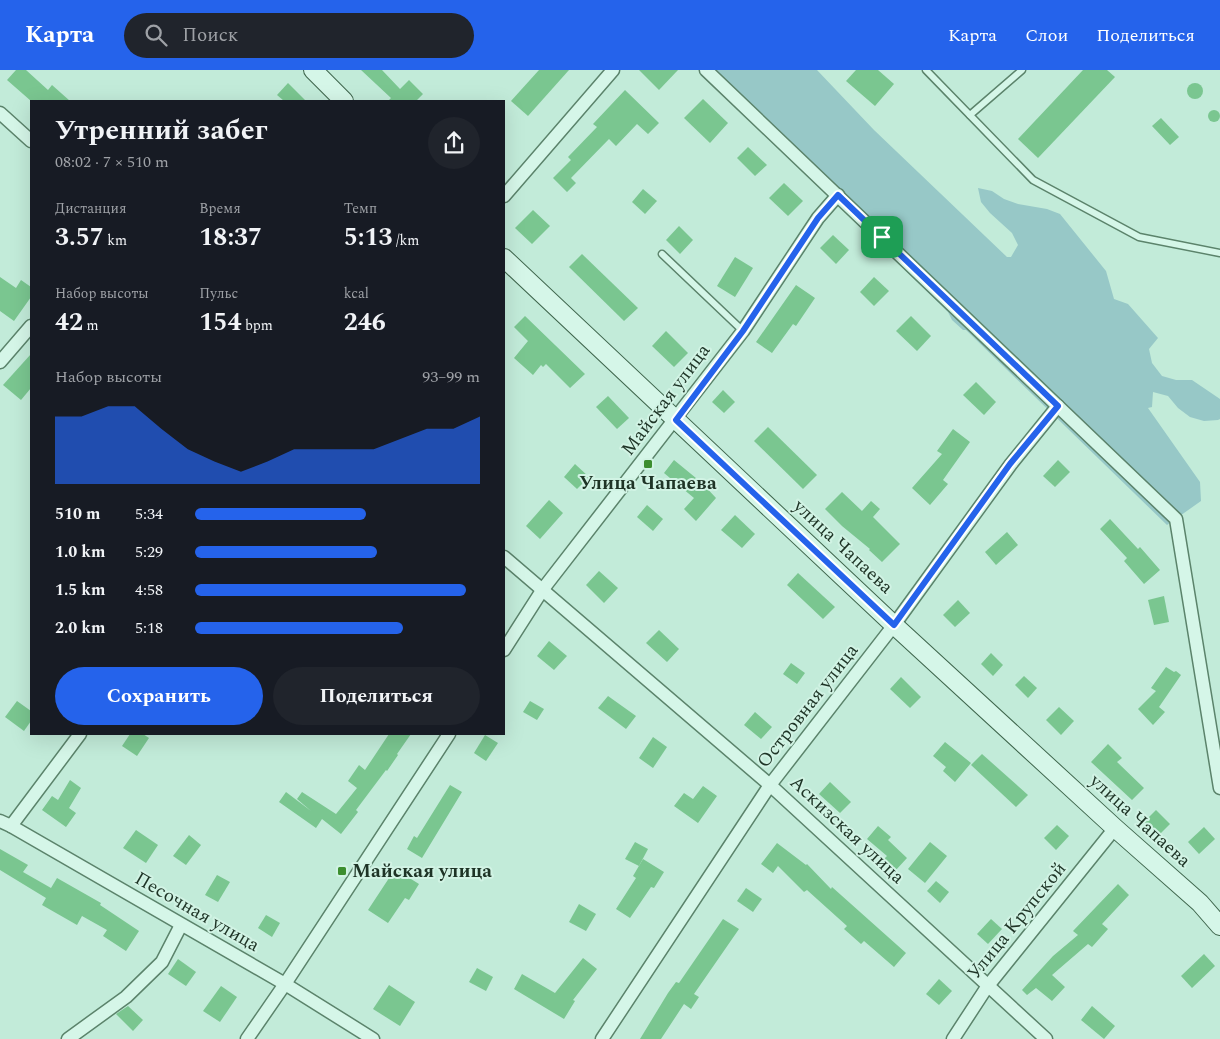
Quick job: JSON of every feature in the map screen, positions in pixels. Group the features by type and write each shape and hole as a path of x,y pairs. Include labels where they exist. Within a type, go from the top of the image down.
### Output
{"street":[{"path":"313,70 343,100"},
{"path":"505,195 613,70"},
{"path":"706,70 1176,519 1220,788"},
{"path":"0,113 30,141"},
{"name":"Майская улица","path":"505,648 543,590 743,331 818,218 838,195"},
{"name":"улица Чапаева","path":"505,259 894,625 1115,828 1200,903 1220,925"},
{"path":"0,362 30,327"},
{"name":"Островная улица","path":"602,1039 770,785 894,625 1010,464 1058,406"},
{"name":"Аскизская улица","path":"505,558 770,785 987,987 1046,1039"},
{"path":"5,824 79,735"},
{"path":"247,1039 448,735"},
{"name":"Песочная улица","path":"5,824 285,984 373,1039"},
{"name":"Улица Крупской","path":"952,1039 987,987 1115,828"},
{"path":"68,1039 126,997 162,962 181,924"}],"lane":[{"path":"926,70 1033,180 1139,238 1220,253"},
{"path":"970,115 1022,70"},
{"path":"662,254 743,331"}],"shaded area":[{"path":"700,70 817,70 874,130 1007,257 1011,257 1018,245 1012,233 981,202 978,188 992,191 1004,199 1018,204 1047,209 1060,214 1106,271 1114,299 1128,304 1158,338 1149,349 1152,363 1162,376 1176,380 1192,380 1220,399 1220,419 1218,420 1204,421 1190,417 1178,408 1168,396 1153,392 1152,407 1148,408 1200,482 1201,501 1167,525 966,330 963,330 952,320 948,312"}],"building":[{"path":"16,70 26,70 48,90 52,85 69,100 30,100 7,80"},
{"path":"361,70 382,70 400,89 409,80 423,94 417,100 389,100 391,98"},
{"path":"539,70 569,70 528,116 511,101"},
{"path":"639,70 678,70 659,90"},
{"path":"856,70 878,70 894,84 875,106 846,81"},
{"path":"1083,70 1107,70 1115,77 1038,158 1018,139"},
{"path":"288,83 305,100 283,100 277,95"},
{"path":"1195,83 1203,91 1195,99 1187,91"},
{"path":"625,90 659,123 648,134 637,124 616,146 609,139 571,178 576,183 567,192 553,178 571,160 568,157 597,127 593,124"},
{"path":"703,99 728,123 710,143 684,118"},
{"path":"1212,110 1216,110 1220,116 1216,122 1212,122 1208,118 1208,114"},
{"path":"1161,118 1179,137 1170,145 1152,126"},
{"path":"748,147 767,165 755,176 737,158"},
{"path":"784,183 803,201 788,216 769,198"},
{"path":"643,189 657,201 645,214 632,202"},
{"path":"533,210 550,226 532,244 515,228"},
{"path":"679,226 693,240 680,254 666,240"},
{"path":"833,235 849,250 836,264 820,248"},
{"path":"582,254 638,308 624,321 569,267"},
{"path":"735,257 753,268 735,297 717,286"},
{"path":"0,277 16,288 21,280 30,286 30,298 14,321 0,311"},
{"path":"874,277 889,291 874,306 860,292"},
{"path":"796,285 815,298 796,326 793,324 772,353 756,342"},
{"path":"525,316 585,374 570,388 546,364 543,367 541,365 533,375 514,358 528,341 514,327"},
{"path":"911,316 931,336 917,351 896,331"},
{"path":"666,331 688,353 674,367 652,346"},
{"path":"30,355 30,389 21,400 3,385"},
{"path":"976,382 996,402 984,415 963,395"},
{"path":"723,390 735,402 724,413 712,402"},
{"path":"608,396 629,418 617,429 596,407"},
{"path":"768,427 817,475 803,489 754,441"},
{"path":"953,429 970,442 943,480 948,484 930,505 912,488 942,454 937,451"},
{"path":"674,460 702,483 716,498 696,521 684,509 694,498 664,473"},
{"path":"1058,460 1070,472 1055,487 1043,476"},
{"path":"575,464 589,477 577,489 564,477"},
{"path":"842,492 862,511 871,501 880,509 873,517 900,544 882,562 825,509"},
{"path":"549,500 563,513 540,539 526,526"},
{"path":"647,505 663,519 653,531 637,517"},
{"path":"735,515 755,534 742,548 721,530"},
{"path":"1110,519 1138,549 1140,547 1160,570 1144,584 1124,561 1127,558 1100,529"},
{"path":"1007,532 1018,545 996,565 985,552"},
{"path":"599,571 618,588 604,603 586,585"},
{"path":"798,573 835,607 823,619 787,585"},
{"path":"1164,596 1169,622 1154,625 1148,600"},
{"path":"958,600 970,613 955,627 943,615"},
{"path":"659,630 679,649 667,662 646,643"},
{"path":"549,641 567,656 554,670 537,656"},
{"path":"991,653 1003,665 993,676 981,664"},
{"path":"791,663 805,673 797,684 783,674"},
{"path":"1166,667 1181,675 1159,707 1165,712 1153,725 1138,709 1156,691 1151,688"},
{"path":"1024,676 1037,688 1028,698 1015,685"},
{"path":"901,677 921,697 910,708 890,689"},
{"path":"608,696 636,716 626,729 598,708"},
{"path":"17,701 30,710 30,722 24,731 5,717"},
{"path":"530,701 544,709 537,720 523,712"},
{"path":"1059,707 1074,721 1061,735 1046,720"},
{"path":"755,712 772,727 761,739 744,725"},
{"path":"129,735 144,735 149,738 137,756 122,746"},
{"path":"388,735 410,735 387,771 356,810 358,812 341,834 322,819 316,828 279,802 286,792 311,811 297,799 302,792 336,814 357,788 348,781 359,765 365,770"},
{"path":"485,735 498,743 486,761 474,753"},
{"path":"653,737 667,747 653,768 639,758"},
{"path":"945,742 971,763 955,782 943,771 946,767 933,756"},
{"path":"1108,744 1122,758 1117,762 1144,788 1132,800 1091,762"},
{"path":"982,754 1028,795 1016,807 971,765"},
{"path":"70,780 81,788 69,808 76,813 66,827 42,810 52,796 58,800"},
{"path":"830,782 851,802 840,813 819,794"},
{"path":"450,785 462,792 422,858 407,849 414,836 417,838"},
{"path":"703,786 717,796 698,823 674,806 684,793 693,799"},
{"path":"1156,810 1170,824 1158,836 1144,822"},
{"path":"1057,825 1069,836 1056,850 1044,838"},
{"path":"878,826 891,837 888,840 907,858 895,871 883,860 887,856 867,839"},
{"path":"1204,827 1215,839 1199,854 1188,842"},
{"path":"136,830 158,845 146,863 123,848"},
{"path":"189,835 201,845 186,865 173,856"},
{"path":"635,842 648,849 639,866 625,859"},
{"path":"930,842 947,856 925,883 908,869"},
{"path":"777,843 807,864 831,889 832,887 906,953 894,967 864,941 861,944 844,929 847,926 807,890 804,892 778,866 773,873 761,864"},
{"path":"0,849 28,865 23,872 51,888 57,878 101,903 100,905 139,931 126,951 103,936 107,930 82,916 77,925 42,905 46,898 0,870"},
{"path":"643,859 664,872 654,888 651,887 630,918 616,909 636,878 633,876"},
{"path":"395,869 419,884 409,900 405,898 388,923 368,910"},
{"path":"217,875 230,882 218,902 205,895"},
{"path":"936,881 949,892 940,903 927,891"},
{"path":"1118,884 1129,895 1102,924 1108,929 1092,947 1088,944 1052,975 1065,987 1052,1001 1036,988 1027,995 1022,990 1053,956 1078,935 1073,931"},
{"path":"746,888 762,899 753,912 737,901"},
{"path":"579,904 596,914 586,931 569,922"},
{"path":"266,915 280,923 272,937 258,928"},
{"path":"723,919 739,929 694,994 699,997 691,1009 684,1004 661,1039 640,1039 668,993 676,982 679,983"},
{"path":"991,919 1002,929 988,944 977,934"},
{"path":"1204,954 1215,966 1192,988 1181,976"},
{"path":"583,958 597,969 573,1000 575,1001 564,1019 514,989 522,974 555,993"},
{"path":"178,959 196,972 186,986 168,974"},
{"path":"477,968 493,977 486,991 469,982"},
{"path":"939,979 952,991 939,1005 926,994"},
{"path":"389,985 415,1002 400,1026 373,1009"},
{"path":"221,986 237,997 220,1022 203,1011"},
{"path":"128,1006 143,1020 133,1031 116,1014"},
{"path":"1092,1006 1115,1026 1104,1039 1081,1020"}],"place":[{"name":"Улица Чапаева","path":"648,464"},
{"name":"Майская улица","path":"342,871"}],"route":[{"path":"838,195 882,237 1058,406 1010,464 894,625 676,420 743,331 818,218 838,195"}]}
